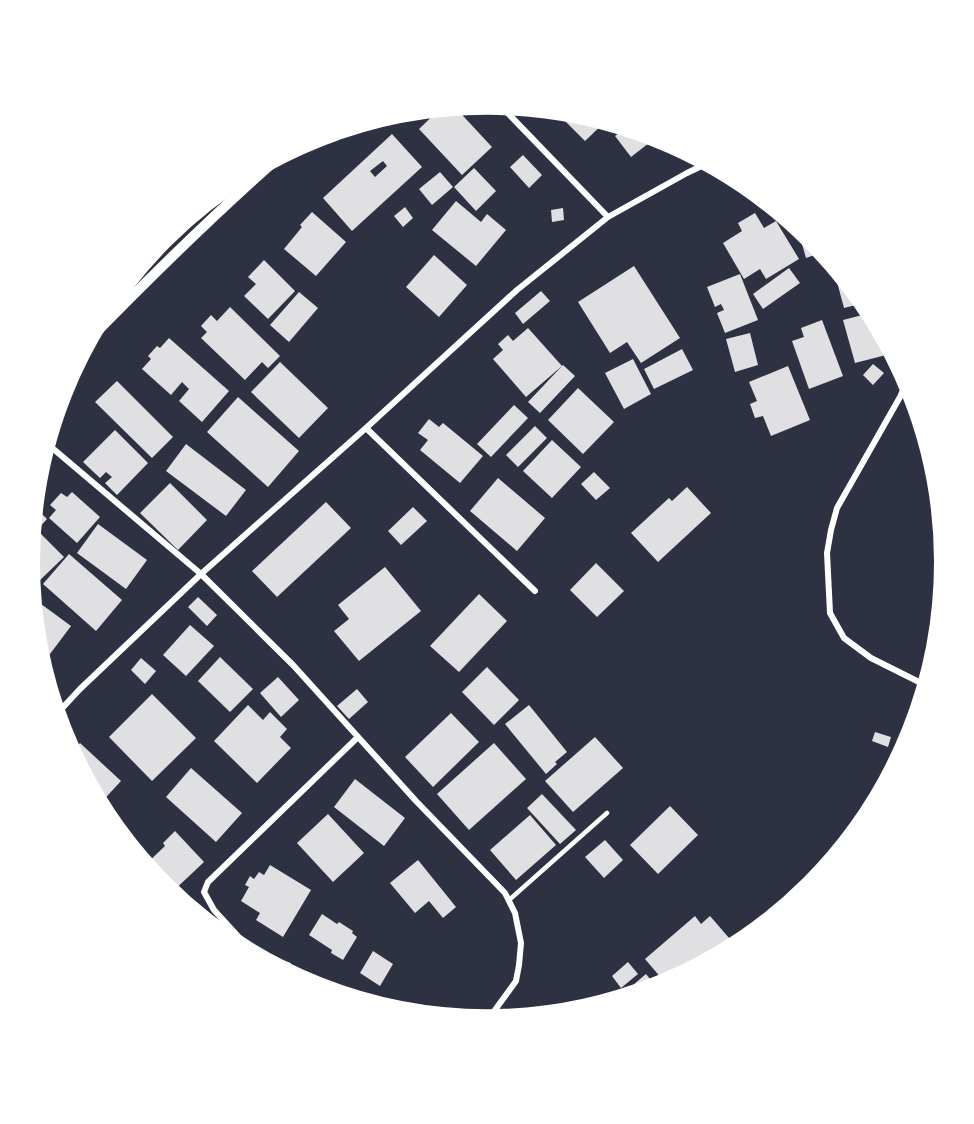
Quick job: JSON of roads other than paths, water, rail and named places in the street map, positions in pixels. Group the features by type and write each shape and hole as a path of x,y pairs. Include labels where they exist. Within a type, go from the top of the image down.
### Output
{"street":[{"path":"506,112 608,217"},
{"path":"61,710 201,574 517,290 608,217 702,166"},
{"path":"103,325 263,170"},
{"path":"124,293 129,298"},
{"path":"904,389 837,508 827,553 830,613 844,638 871,658 922,683"},
{"path":"366,428 535,591"},
{"path":"51,447 201,574 293,665 416,801 505,893 515,913 521,943 516,981 495,1010"},
{"path":"242,941 214,910 204,892 208,882 358,737"}],"lane":[{"path":"508,900 607,813"}]}
